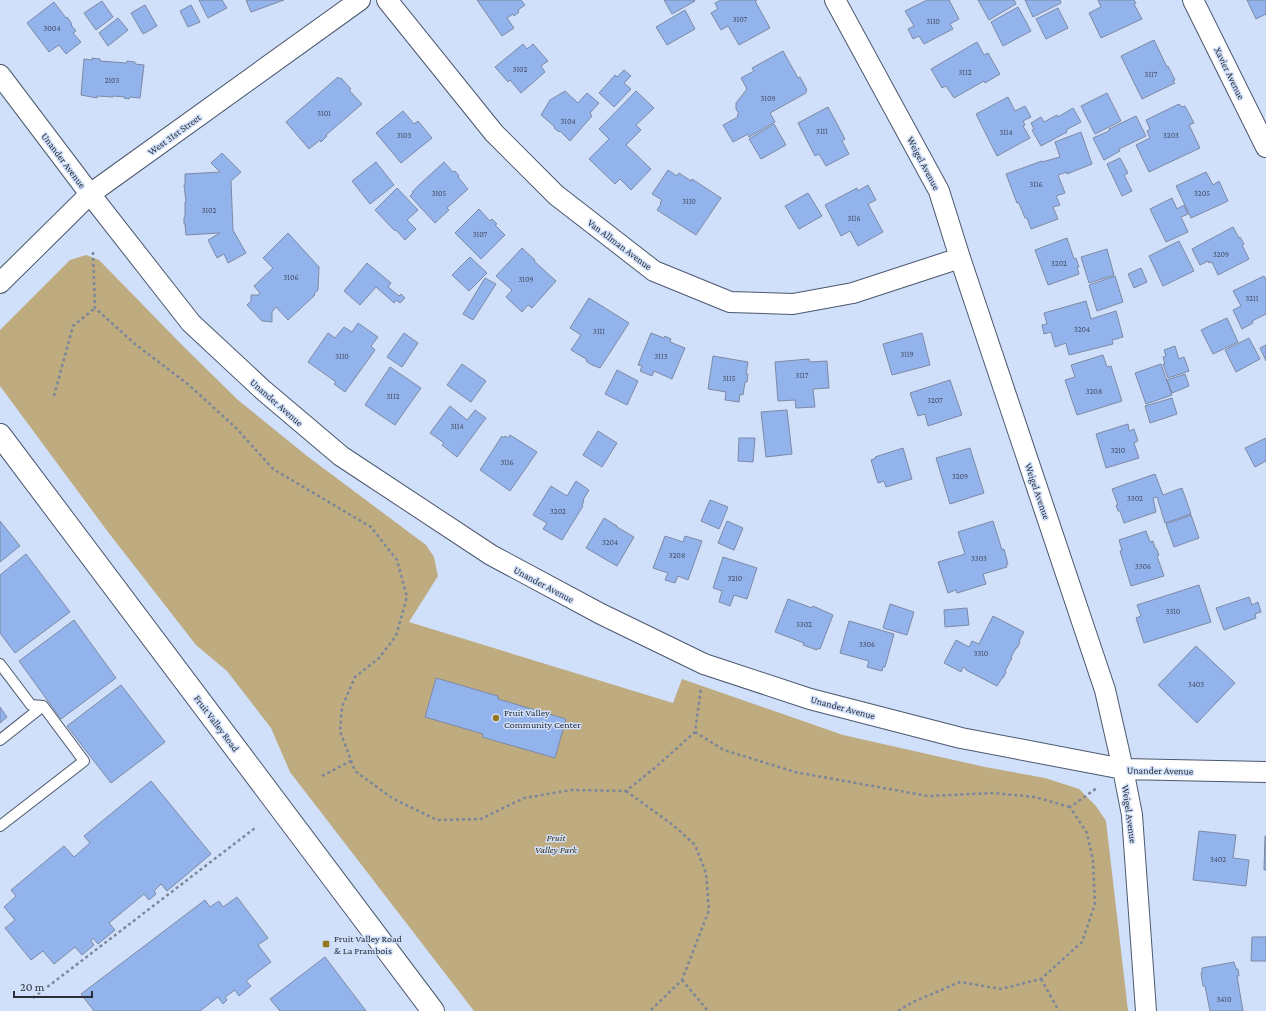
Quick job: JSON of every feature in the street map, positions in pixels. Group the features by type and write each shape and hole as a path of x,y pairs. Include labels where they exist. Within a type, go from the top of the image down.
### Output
{"main road":[{"name":"Fruit Valley Road","path":"0,435 433,1011"}],"street":[{"name":"West 31st Street","path":"0,283 90,194 360,0"},
{"name":"Van Allman Avenue","path":"388,0 494,133 556,195 654,271 730,302 793,304 853,293 960,258"},
{"name":"Weigel Avenue","path":"835,0 939,191 960,258 1105,690 1132,815 1146,1011"},
{"name":"Xavier Avenue","path":"1193,0 1266,147"},
{"name":"Unander Avenue","path":"0,75 90,194 191,323 263,390 341,456 491,555 601,614 704,664 810,699 962,738 1123,769 1266,772"}],"lane":[{"path":"0,664 31,705 43,706 84,761 0,826"},
{"path":"0,740 43,706"}],"path":[{"path":"93,252 96,308 135,344 189,385 236,428 273,469 371,528 397,560 406,597 396,636 379,658 355,677 342,707 340,732 355,771 392,798 436,820 481,819 524,798 571,790 626,791 673,825 695,845 706,873 709,910 682,980 650,1011"},
{"path":"54,396 73,326 96,308"},
{"path":"626,791 695,732 704,664"},
{"path":"695,732 724,750 795,772 928,796 993,793 1035,797 1070,808 1087,833 1093,861 1095,904 1082,942 1041,980 1001,989 960,982 913,1002 898,1011"},
{"path":"322,776 351,761"},
{"path":"1070,808 1123,769"},
{"path":"33,998 255,828"},
{"path":"682,980 708,1011"},
{"path":"1041,980 1059,1011"}],"green space":[{"name":"Fruit Valley Park","path":"86,255 99,260 238,400 307,456 426,545 434,557 438,576 409,622 673,703 682,679 843,735 985,767 1045,778 1079,789 1096,806 1106,821 1128,1011 474,1011 290,772 271,728 227,671 196,645 108,532 0,386 0,330 70,260"}],"building":[{"path":"199,0 222,0 227,8 208,18"},
{"path":"246,0 284,0 251,12"},
{"path":"477,0 521,0 525,5 518,10 519,12 514,16 513,14 507,18 514,28 502,36"},
{"path":"664,0 694,0 695,1 672,14"},
{"path":"721,0 757,0 755,1 770,28 739,45 728,26 721,30 711,13 718,9 715,3"},
{"path":"927,0 949,0 959,19 950,24 953,29 924,44 919,36 913,39 908,29 914,26 905,11"},
{"path":"978,0 1014,0 1016,4 989,20"},
{"path":"1025,0 1060,0 1061,3 1033,17"},
{"path":"1098,0 1134,0 1136,3 1134,4 1142,19 1101,38 1089,13 1101,7"},
{"path":"1247,0 1266,0 1266,14 1256,19"},
{"path":"102,1 113,17 96,30 84,13"},
{"path":"54,2 72,24 71,25 76,31 73,33 81,42 66,54 59,45 49,52 27,23"},
{"path":"145,5 157,26 143,34 131,13"},
{"path":"191,5 200,22 188,27 180,11"},
{"path":"1018,7 1031,31 1003,46 991,22"},
{"path":"1058,8 1068,28 1046,39 1036,19"},
{"path":"685,10 695,29 667,45 656,27"},
{"path":"118,18 128,30 108,46 99,33"},
{"path":"1154,40 1175,80 1173,81 1175,83 1142,99 1121,56"},
{"path":"977,42 984,55 988,53 1000,74 954,98 946,86 942,88 931,69"},
{"path":"523,44 527,49 533,44 548,61 541,66 545,72 521,93 510,80 508,82 495,67"},
{"path":"783,51 798,78 800,77 807,90 806,93 770,113 775,122 749,137 748,134 733,142 723,125 738,117 737,115 739,114 736,109 736,103 747,89 741,78 754,71 752,68"},
{"path":"92,58 100,59 100,61 127,63 127,61 144,65 140,98 130,97 129,99 124,98 125,97 97,96 97,98 81,95 84,59 92,60"},
{"path":"624,70 631,76 624,83 631,89 614,107 599,93 615,75 617,77"},
{"path":"338,77 340,79 341,78 351,89 349,90 362,104 326,135 327,136 321,142 320,140 309,149 286,122"},
{"path":"565,91 578,103 587,93 599,103 590,113 592,116 570,141 541,115 550,100"},
{"path":"636,91 654,108 636,125 641,130 626,145 651,169 631,190 620,179 615,184 589,159 609,139 599,129"},
{"path":"1107,93 1121,121 1095,134 1081,106"},
{"path":"1008,97 1015,111 1025,106 1031,117 1023,121 1025,125 1023,126 1030,138 997,156 976,114"},
{"path":"1179,104 1182,107 1185,106 1194,123 1189,125 1200,148 1149,172 1136,145 1150,138 1147,131 1150,129 1146,120"},
{"path":"828,107 845,139 842,141 849,154 826,166 819,154 815,156 798,123"},
{"path":"1073,108 1081,122 1066,130 1067,132 1041,146 1032,130 1034,129 1031,123 1041,117 1044,122 1057,115 1058,117"},
{"path":"403,111 414,124 418,121 432,138 401,163 376,133"},
{"path":"1136,116 1146,136 1119,149 1120,151 1104,160 1093,138"},
{"path":"774,124 786,145 761,159 749,139"},
{"path":"1081,132 1092,164 1067,174 1067,172 1058,175 1065,193 1056,196 1060,205 1053,207 1058,219 1031,229 1019,203 1017,203 1006,174 1042,161 1060,157 1055,142"},
{"path":"222,153 241,172 231,181 233,230 246,253 228,263 224,254 217,258 208,240 220,233 186,235 184,224 186,202 184,185 185,174 220,172 211,163"},
{"path":"1120,158 1128,173 1124,175 1132,191 1122,196 1107,164"},
{"path":"376,162 394,185 370,204 352,181"},
{"path":"444,162 453,172 455,171 468,189 447,208 449,210 435,223 410,196 419,185"},
{"path":"668,170 677,176 679,173 691,181 692,179 721,198 696,235 657,210 662,200 652,194"},
{"path":"1206,172 1213,185 1219,181 1228,201 1191,218 1176,186"},
{"path":"868,185 876,200 868,204 883,232 858,246 850,231 841,236 825,205 857,188 858,191"},
{"path":"397,188 418,210 407,220 416,229 405,240 375,210"},
{"path":"808,193 822,216 799,229 785,206"},
{"path":"1172,198 1177,209 1184,205 1188,214 1181,217 1188,232 1166,242 1150,209"},
{"path":"479,209 490,221 492,219 497,224 495,225 505,235 481,259 455,233"},
{"path":"1233,227 1244,244 1242,245 1249,259 1218,275 1212,262 1209,263 1208,261 1200,265 1192,249"},
{"path":"288,233 319,267 318,290 314,294 315,295 288,320 276,307 272,312 272,322 262,321 247,305 251,301 251,295 258,295 260,293 254,286 273,268 263,258"},
{"path":"1067,238 1074,259 1076,258 1079,267 1077,267 1079,274 1048,285 1035,250"},
{"path":"1179,241 1194,271 1163,286 1149,256"},
{"path":"522,248 556,281 532,308 528,305 522,312 506,297 512,290 496,276"},
{"path":"1107,249 1114,275 1089,283 1081,257"},
{"path":"470,257 487,273 469,291 452,275"},
{"path":"367,263 391,283 388,287 399,296 401,294 405,298 400,303 396,300 394,303 376,287 360,305 344,291"},
{"path":"1141,268 1147,282 1134,288 1128,274"},
{"path":"1115,276 1123,302 1097,311 1089,285"},
{"path":"1264,276 1266,280 1266,314 1252,321 1253,323 1242,329 1233,310 1241,306 1233,291"},
{"path":"485,278 496,284 473,320 463,314"},
{"path":"589,298 629,323 600,368 587,362 586,359 571,350 581,335 570,328"},
{"path":"1086,301 1091,319 1116,311 1123,337 1112,340 1113,344 1069,355 1066,343 1055,347 1051,332 1044,334 1042,325 1047,324 1044,313"},
{"path":"1227,318 1238,342 1213,354 1201,330"},
{"path":"358,323 378,337 371,346 375,350 345,392 334,384 336,382 308,362 328,333 335,338 344,327 352,332"},
{"path":"404,333 418,343 402,367 387,357"},
{"path":"651,333 664,338 665,336 671,339 670,342 685,348 672,379 654,371 652,376 640,371 642,366 638,365"},
{"path":"922,333 930,365 892,375 883,344"},
{"path":"1249,338 1260,359 1236,372 1225,350"},
{"path":"1266,345 1266,361 1260,348"},
{"path":"1175,346 1179,359 1184,357 1189,371 1168,378 1163,364 1165,364 1163,357 1166,356 1164,350"},
{"path":"1103,355 1107,367 1111,366 1122,401 1077,415 1065,380 1075,377 1071,365"},
{"path":"713,356 748,362 746,374 748,374 747,382 745,382 743,395 740,394 739,402 725,400 726,392 708,389"},
{"path":"809,359 810,362 827,361 829,388 813,389 815,407 796,408 795,400 778,401 775,362"},
{"path":"462,364 486,381 471,402 447,385"},
{"path":"1161,364 1172,395 1146,404 1135,373"},
{"path":"390,367 421,388 395,425 365,405"},
{"path":"617,370 638,381 627,405 605,394"},
{"path":"1185,374 1189,386 1172,393 1167,380"},
{"path":"950,380 962,415 928,426 925,414 918,416 910,393"},
{"path":"1172,398 1177,414 1150,423 1145,406"},
{"path":"450,406 467,420 475,410 486,418 457,457 442,445 444,443 430,433"},
{"path":"787,410 792,454 766,457 761,412"},
{"path":"1128,424 1129,431 1134,429 1138,441 1134,443 1139,458 1106,468 1096,434"},
{"path":"598,431 617,443 602,467 583,455"},
{"path":"510,435 537,452 510,491 480,470 502,436 504,438 505,436 508,438"},
{"path":"739,438 755,438 753,462 738,461"},
{"path":"1266,438 1266,461 1255,467 1245,448"},
{"path":"903,448 912,479 886,487 884,481 878,483 871,460 876,458 875,457"},
{"path":"970,448 984,493 950,504 936,458"},
{"path":"1155,474 1163,495 1182,488 1191,514 1165,523 1157,497 1153,498 1156,512 1124,523 1120,511 1118,511 1116,505 1118,505 1112,489"},
{"path":"576,481 589,490 583,500 583,506 562,540 543,529 547,523 533,515 551,486 567,496"},
{"path":"710,500 728,507 719,529 701,521"},
{"path":"1191,515 1199,538 1174,547 1166,524"},
{"path":"604,518 634,537 617,566 586,548"},
{"path":"0,521 20,546 0,562"},
{"path":"727,521 743,528 734,550 718,543"},
{"path":"993,521 1002,550 1004,549 1008,564 1006,564 1007,567 983,574 986,584 957,593 956,590 948,593 938,562 965,554 958,532"},
{"path":"1146,531 1150,542 1153,541 1159,555 1157,556 1164,576 1131,586 1120,551 1122,550 1119,540"},
{"path":"665,536 683,542 685,536 702,541 688,580 678,576 675,583 665,580 668,573 653,568"},
{"path":"26,554 70,612 15,653 0,633 0,575"},
{"path":"723,557 757,568 747,599 734,595 730,606 719,602 722,591 713,588"},
{"path":"1199,585 1211,622 1144,643 1136,618 1141,616 1137,605"},
{"path":"1249,597 1252,605 1258,602 1261,612 1255,614 1256,618 1224,630 1216,608"},
{"path":"788,599 812,608 813,606 833,615 820,649 818,648 817,650 803,645 804,643 775,632"},
{"path":"890,604 914,612 907,635 883,628"},
{"path":"967,608 969,625 945,627 944,610"},
{"path":"993,616 1024,632 1011,657 1012,658 1003,678 997,686 963,667 961,672 944,663 956,640 969,647 972,641 979,644"},
{"path":"74,620 116,678 61,719 19,661"},
{"path":"849,621 894,634 885,667 883,667 882,671 867,667 869,661 840,653"},
{"path":"1196,646 1235,683 1197,723 1158,685"},
{"name":"Fruit Valley Community Center","path":"436,678 498,696 498,699 566,719 555,758 482,737 483,734 425,717"},
{"path":"121,685 165,742 111,783 67,726"},
{"path":"0,707 7,717 0,723"},
{"path":"151,781 211,854 167,891 161,884 154,891 156,894 149,900 144,894 109,923 115,930 98,944 93,938 91,941 94,945 82,955 75,947 54,964 43,951 31,960 5,928 15,920 4,907 16,896 11,890 64,846 74,857 90,843 84,836"},
{"path":"1199,831 1236,835 1233,858 1249,860 1246,886 1193,880"},
{"path":"1265,836 1266,870 1264,870"},
{"path":"237,897 268,938 258,945 271,962 246,981 251,986 239,996 235,990 225,997 227,1000 223,1004 218,997 200,1011 94,1011 81,994 205,900 210,907 219,901 223,907"},
{"path":"1252,937 1266,937 1266,961 1251,961"},
{"path":"325,957 366,1011 280,1011 270,999"},
{"path":"1234,962 1236,969 1238,969 1239,976 1237,976 1243,1011 1210,1011 1205,986 1203,986 1201,973 1202,968"}],"place":[{"name":"Fruit Valley Community Center","path":"496,718"},
{"name":"Fruit Valley Road & La Frambois","path":"326,944"}]}
